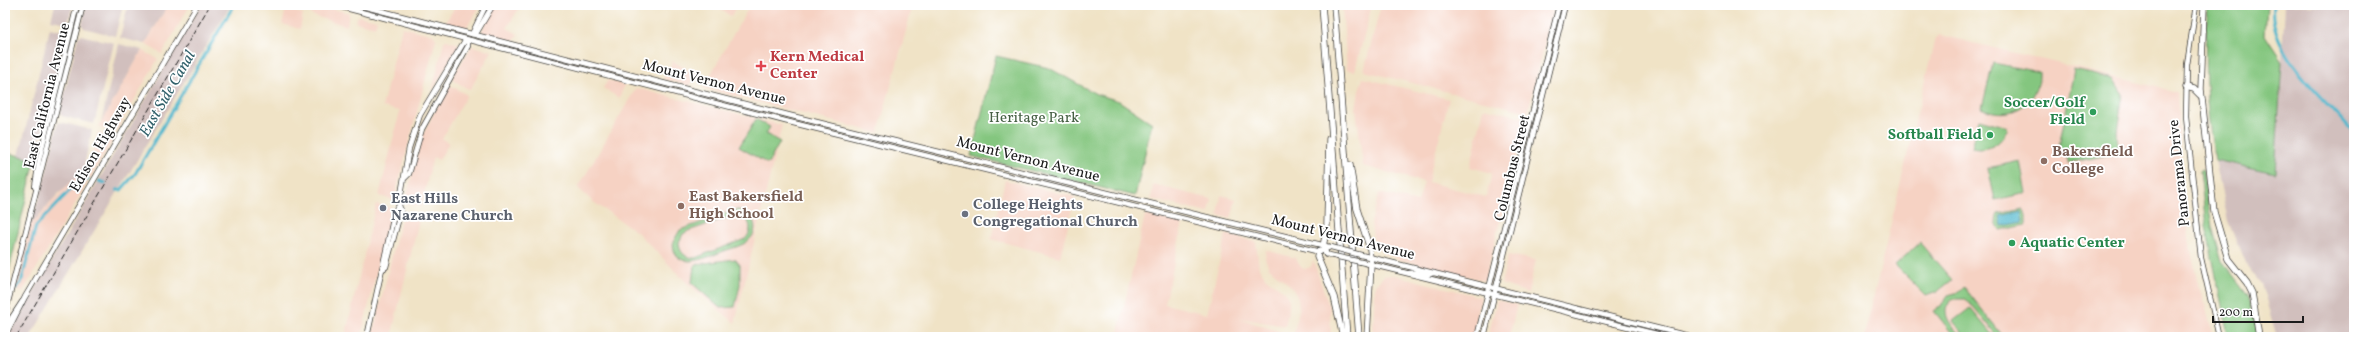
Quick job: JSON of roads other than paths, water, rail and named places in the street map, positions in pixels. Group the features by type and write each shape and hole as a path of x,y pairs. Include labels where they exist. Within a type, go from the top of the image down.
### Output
{"highway":[{"path":"1322,5 1348,337"},
{"path":"1334,5 1359,337"},
{"path":"2204,5 2201,100 2216,221 2228,259 2247,283 2252,293 2260,337"},
{"path":"2186,87 2198,91 2201,100"},
{"path":"1331,125 1326,250 1317,256 1334,298 1343,337"},
{"path":"1345,145 1357,209 1369,246"},
{"path":"1366,337 1371,261"}],"main road":[{"name":"East California Avenue","path":"5,314 35,193 39,160 77,5"},
{"name":"East California Avenue","path":"35,193 41,178 83,5"},
{"name":"Edison Highway","path":"5,328 25,297 197,5"},
{"name":"Mount Vernon Avenue","path":"334,5 798,124 1326,250 1361,255 1371,261 1407,273 1669,337"},
{"name":"Mount Vernon Avenue","path":"345,5 356,8 360,6 389,13 796,117 1032,173 1326,250 1361,262 1371,261 1435,273 1693,337"},
{"path":"367,337 395,210 399,206 405,178 403,175 409,148 420,115 464,42 468,40 472,34 486,5"},
{"path":"472,34 477,32 492,5"},
{"name":"Columbus Street","path":"1478,337 1559,5"},
{"name":"Columbus Street","path":"1484,337 1565,5"},
{"name":"Panorama Drive","path":"2196,5 2186,87 2186,122 2199,242 2207,286 2219,337"},
{"path":"356,10 383,14 389,13"},
{"path":"1555,19 1562,21"},
{"path":"398,22 417,20"},
{"path":"405,178 409,174 416,143 426,120 468,46 468,40"},
{"path":"1546,58 1552,59"},
{"path":"56,118 54,112 57,87"},
{"path":"420,115 426,120"},
{"path":"1030,180 1032,173"},
{"path":"1507,241 1510,216 1508,211"},
{"path":"1369,246 1371,261"},
{"path":"1407,273 1415,272 1427,275 1435,273"},
{"path":"1434,280 1438,277 1451,277"},
{"name":"Edison Highway","path":"5,336 25,297"}],"water":[{"path":"2022,211 2024,222 2002,226 2000,216"}],"waterway":[{"name":"East Side Canal","path":"117,190 121,190 135,174 234,5"},
{"path":"2273,5 2274,23 2279,40 2289,58 2314,90 2354,134"},
{"name":"East Side Canal","path":"16,288 21,283 36,226 74,186 88,179"},
{"name":"East Side Canal","path":"99,181 105,183"}],"railway":[{"path":"16,337 210,5"}],"place":[{"name":"Kern Medical Center","path":"761,66"},
{"name":"Soccer/Golf Field","path":"2093,112"},
{"name":"Softball Field","path":"1990,135"},
{"name":"Bakersfield College","path":"2044,161"},
{"name":"East Bakersfield High School","path":"681,206"},
{"name":"East Hills Nazarene Church","path":"383,208"},
{"name":"College Heights Congregational Church","path":"965,214"},
{"name":"Aquatic Center","path":"2012,243"}],"park label":[{"name":"Heritage Park","path":"1034,118"}]}
